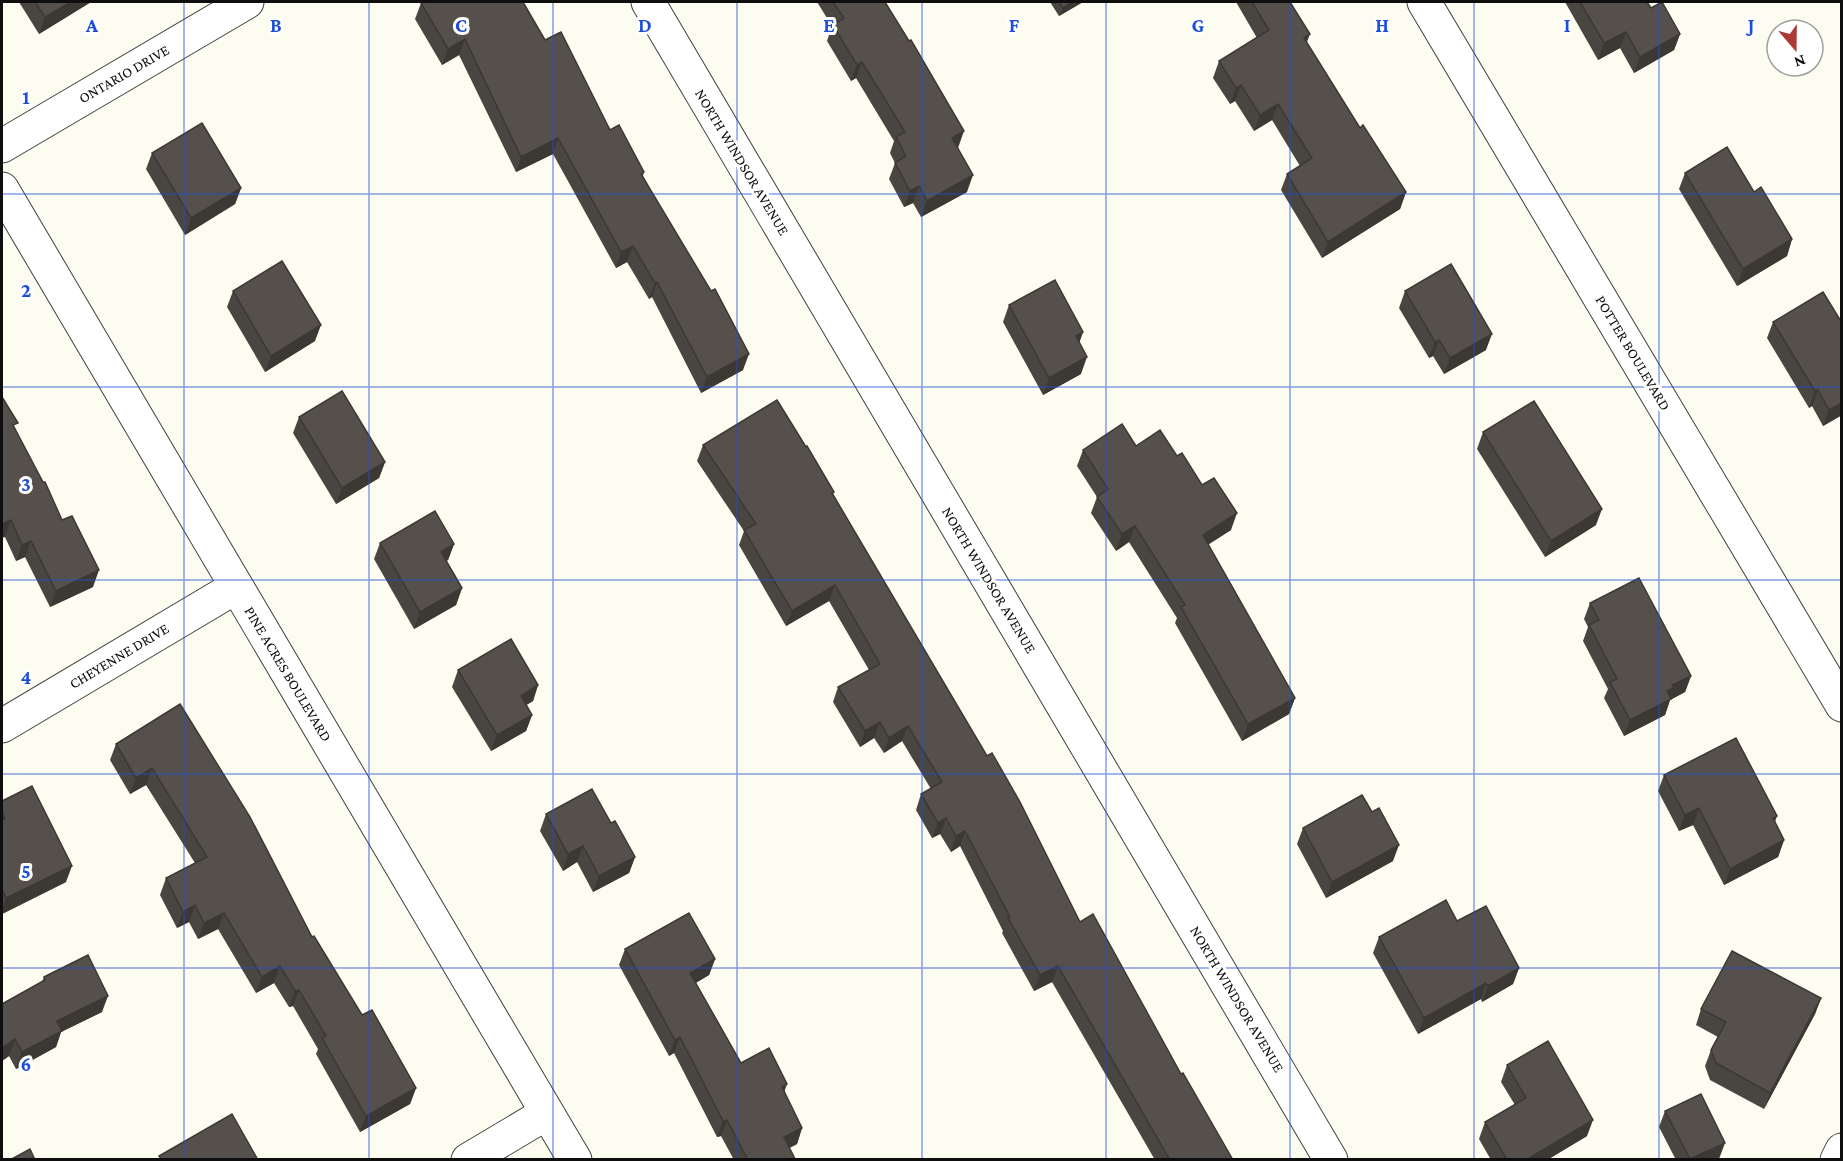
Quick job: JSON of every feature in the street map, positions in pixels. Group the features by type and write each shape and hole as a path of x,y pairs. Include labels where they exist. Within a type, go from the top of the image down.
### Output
{"street":[{"name":"ONTARIO DRIVE","path":"2,146 247,2"},
{"name":"NORTH WINDSOR AVENUE","path":"648,2 1331,1160"},
{"name":"POTTER BOULEVARD","path":"1424,2 1842,705"},
{"name":"PINE ACRES BOULEVARD","path":"2,189 575,1160"},
{"name":"CHEYENNE DRIVE","path":"2,726 236,587"},
{"path":"468,1160 547,1113"},
{"path":"1837,1160 1842,1150"}],"building":[{"path":"35,2 71,2 45,17"},
{"path":"523,2 545,40 561,32 610,130 619,125 644,172 641,174 711,291 715,289 749,354 707,377 657,282 655,283 633,246 621,252 558,138 521,157 465,39 448,49 421,3"},
{"path":"833,2 885,2 909,41 911,40 964,131 952,138 973,175 927,201 919,186 910,191 895,163 906,156 896,137 905,132 862,62 857,65 833,25 844,18"},
{"path":"1059,2 1073,2 1063,8"},
{"path":"1252,2 1290,2 1310,34 1304,38 1360,128 1363,125 1406,192 1328,242 1287,174 1312,158 1278,104 1260,115 1241,85 1236,88 1219,61 1269,30"},
{"path":"1580,2 1647,2 1651,8 1662,2 1680,34 1640,57 1626,32 1604,43"},
{"path":"202,123 241,188 191,218 152,153"},
{"path":"1727,147 1754,192 1761,187 1792,239 1743,269 1685,173"},
{"path":"282,261 321,325 271,356 233,291"},
{"path":"1451,264 1492,334 1450,358 1439,340 1435,342 1405,291"},
{"path":"1055,280 1083,332 1076,336 1087,357 1049,378 1009,305"},
{"path":"1823,292 1842,323 1842,403 1829,410 1773,322"},
{"path":"342,391 385,462 342,488 299,417"},
{"path":"2,397 18,423 13,425 45,482 62,520 72,516 99,570 56,591 31,541 22,545 11,520 2,524"},
{"path":"777,400 807,446 834,492 832,493 987,756 992,753 1020,802 1080,922 1093,914 1181,1074 1183,1073 1233,1160 1170,1160 1058,966 1040,975 1008,918 1010,917 965,831 956,836 946,818 938,823 921,794 942,782 908,726 889,738 880,722 865,731 838,687 880,664 835,585 792,611 744,530 756,524 703,445"},
{"path":"1534,401 1602,509 1551,541 1483,432"},
{"path":"1122,424 1136,446 1160,430 1177,456 1182,453 1202,485 1214,478 1237,513 1203,535 1295,698 1248,724 1181,607 1185,605 1135,526 1122,534 1097,497 1108,489 1083,450"},
{"path":"435,511 454,544 441,552 462,588 420,612 380,543"},
{"path":"1639,578 1691,676 1672,685 1674,688 1667,691 1671,699 1630,720 1610,682 1617,679 1589,625 1599,620 1590,603"},
{"path":"511,639 538,685 521,696 532,715 497,735 458,670"},
{"path":"180,704 250,817 312,937 314,936 362,1015 372,1010 416,1088 366,1116 322,1038 326,1036 299,990 295,991 280,966 262,977 224,913 204,923 195,905 183,912 166,878 207,857 152,768 136,778 116,744"},
{"path":"1736,738 1777,816 1773,818 1784,840 1730,869 1699,808 1685,815 1664,775"},
{"path":"32,786 72,866 6,898 2,889 2,820 5,819 2,801"},
{"path":"592,789 611,823 615,821 635,857 599,876 583,846 568,854 546,814"},
{"path":"1362,795 1372,812 1379,808 1399,845 1332,882 1303,828"},
{"path":"1446,900 1457,921 1486,906 1519,968 1488,986 1486,983 1424,1018 1379,937"},
{"path":"689,913 715,959 690,973 741,1063 769,1048 787,1084 782,1087 802,1128 784,1137 795,1159 793,1160 748,1160 727,1120 723,1121 680,1037 675,1040 625,949"},
{"path":"1732,951 1821,998 1770,1093 1716,1063 1711,1050 1726,1022 1701,1009"},
{"path":"88,955 108,996 57,1021 62,1031 22,1052 15,1039 2,1048 2,1004 45,980 44,977"},
{"path":"1548,1041 1593,1120 1526,1160 1507,1160 1485,1122 1526,1098 1507,1065"},
{"path":"1701,1094 1725,1143 1690,1159 1665,1111"},
{"path":"232,1114 258,1160 162,1160 159,1156"},
{"path":"30,1149 35,1160 10,1160"}]}
